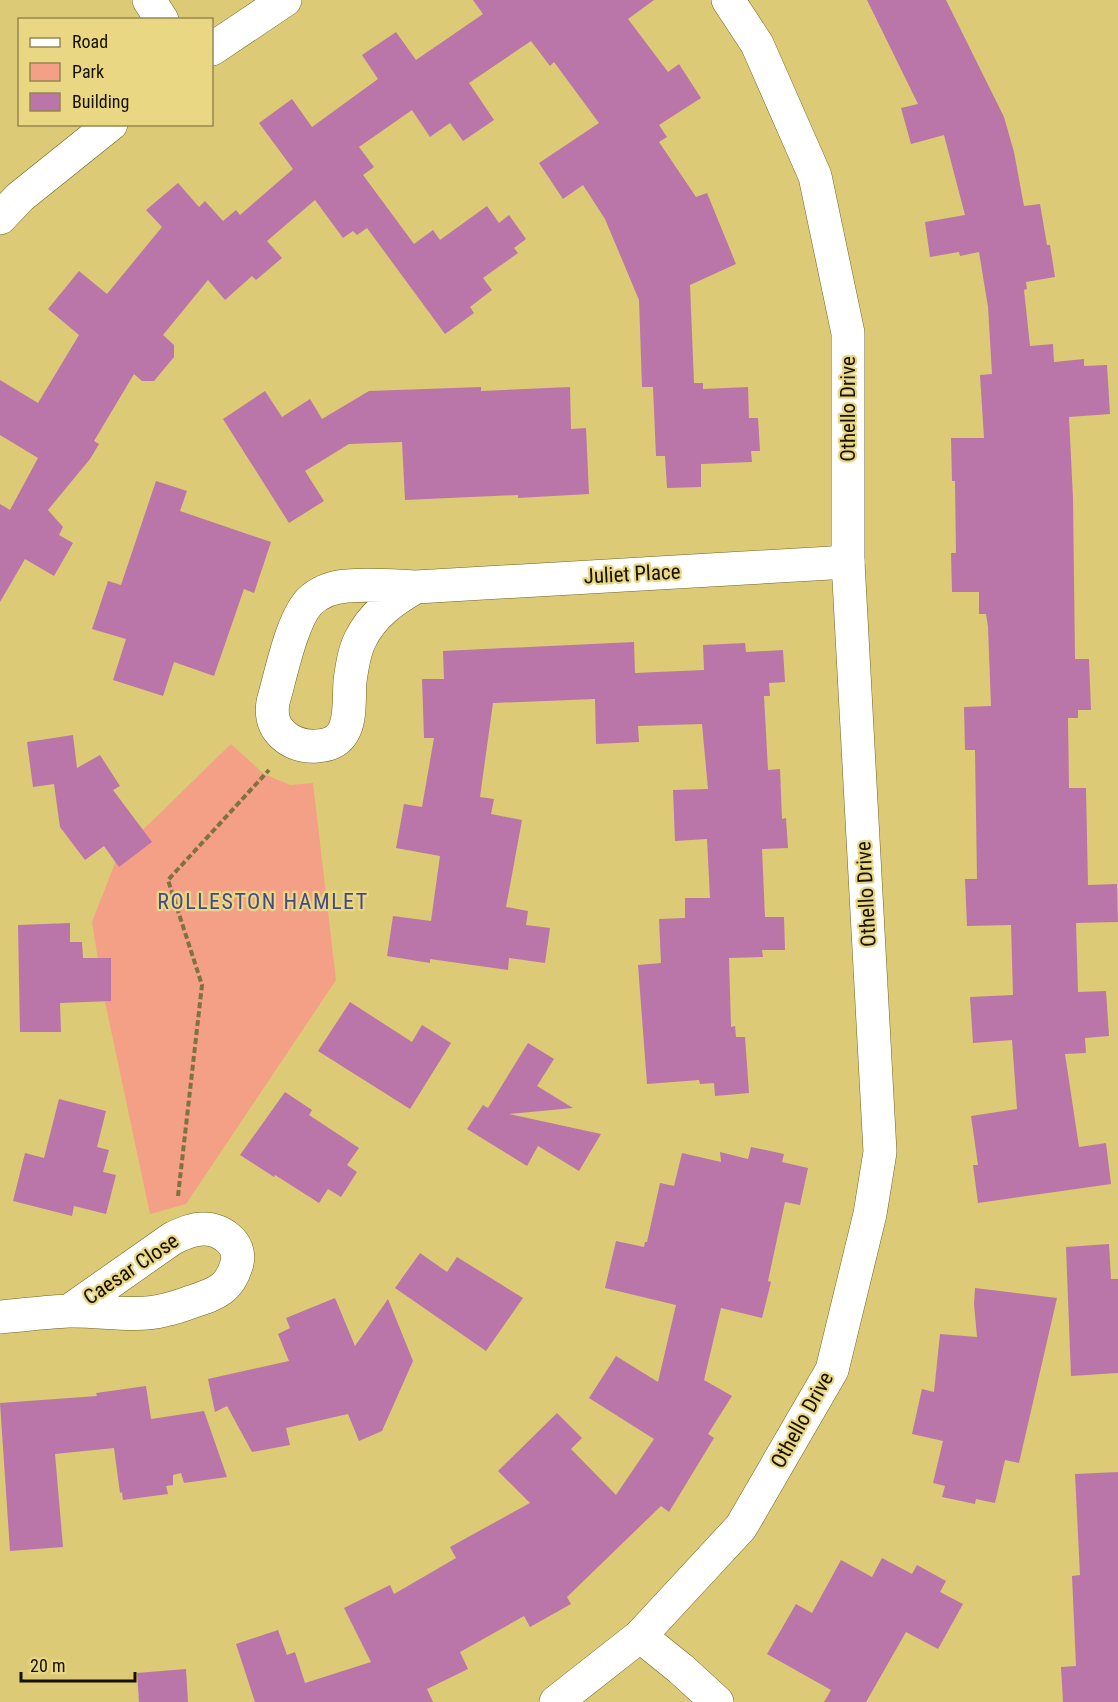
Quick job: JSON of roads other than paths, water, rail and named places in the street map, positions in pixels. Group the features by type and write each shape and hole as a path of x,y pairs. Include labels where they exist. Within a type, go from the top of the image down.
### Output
{"street":[{"path":"149,0 161,18"},
{"path":"213,48 285,0"},
{"name":"Othello Drive","path":"556,1702 640,1636 741,1527 832,1370 870,1214 880,1152 848,562 848,333 815,176 757,44 728,0"},
{"path":"0,218 20,197 109,126"},
{"name":"Juliet Place","path":"416,587 381,611 359,641 350,680 349,720 345,729 332,743 323,746 303,746 294,743 280,732 274,724 273,702 292,637 302,612 309,603 327,590 346,586 416,587 848,562"},
{"name":"Caesar Close","path":"0,1317 69,1311 150,1312 165,1310 219,1293 231,1280 238,1258 235,1247 222,1233 203,1229 185,1233 69,1311"},
{"path":"640,1636 717,1702"}],"district":[{"name":"ROLLESTON HAMLET","path":"263,901"}]}
